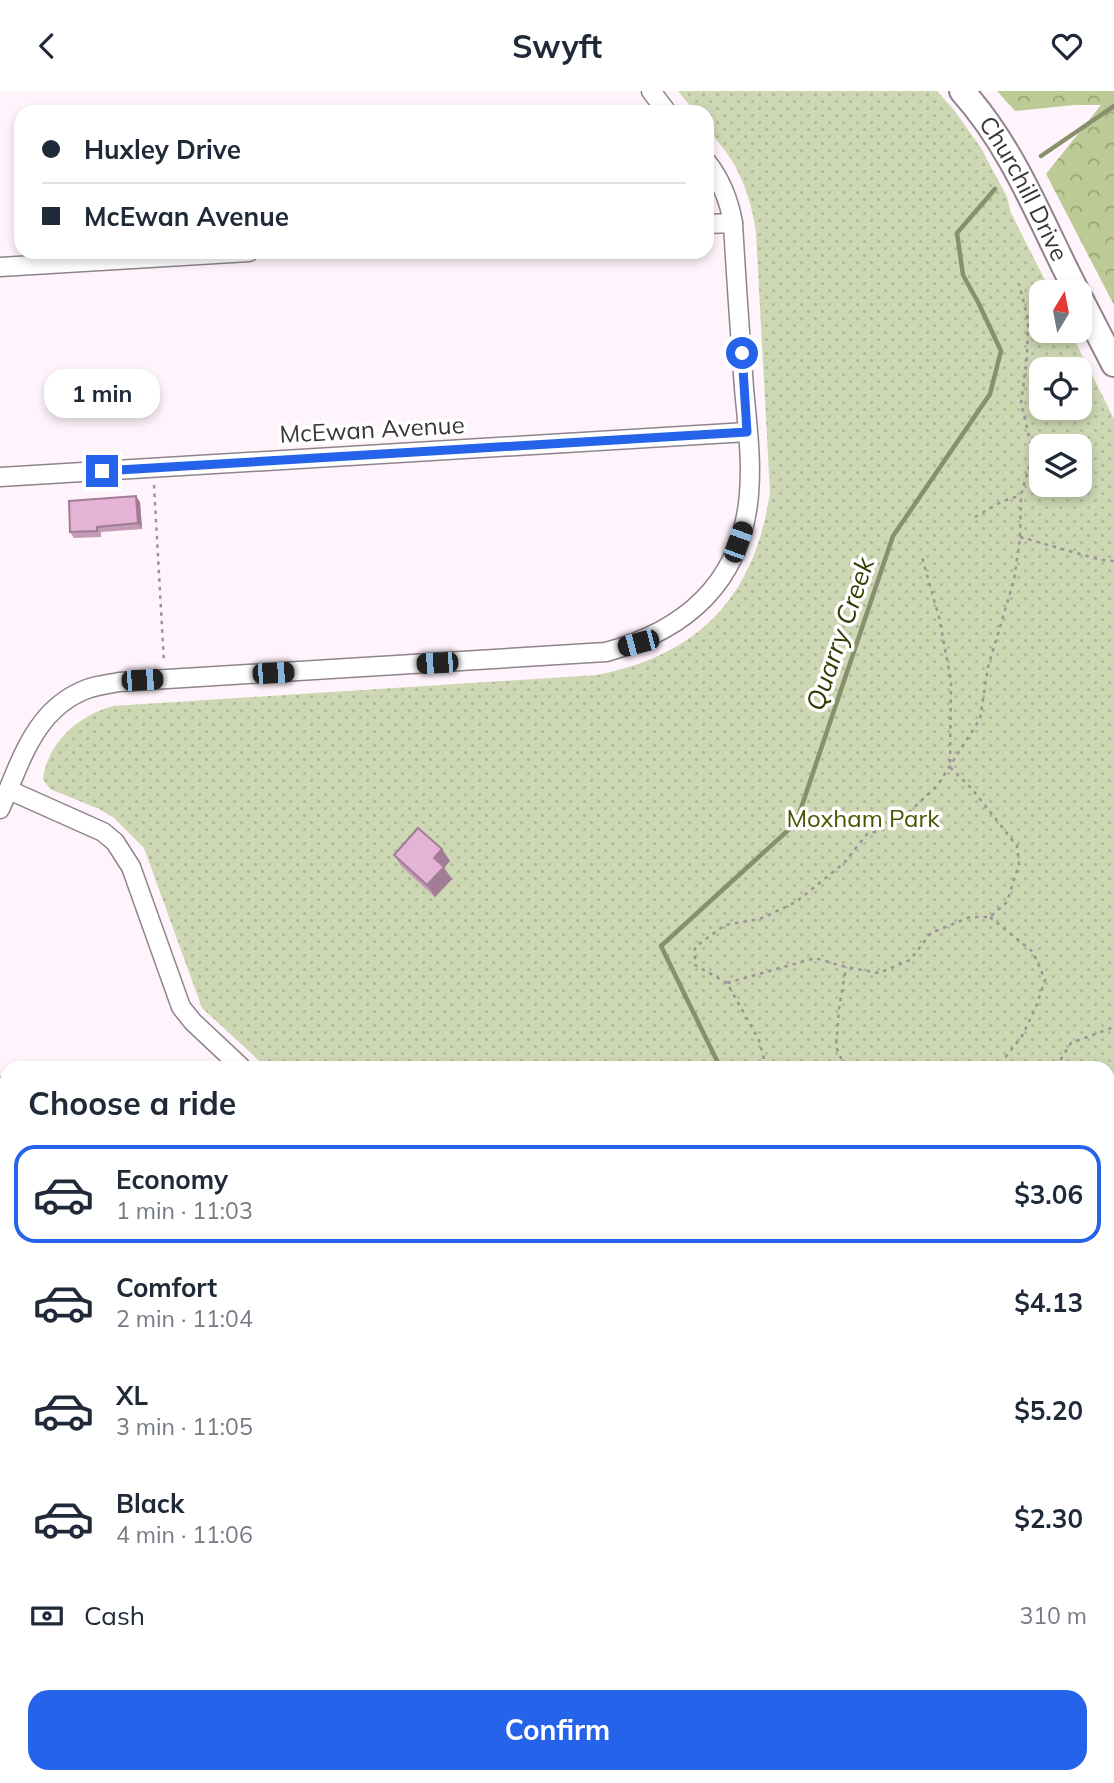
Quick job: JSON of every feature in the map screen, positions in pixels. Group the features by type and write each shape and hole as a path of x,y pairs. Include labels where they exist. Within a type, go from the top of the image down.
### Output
{"main road":[{"name":"Churchill Drive","path":"962,91 991,125 1010,157 1071,280"},
{"path":"1092,321 1114,364"}],"street":[{"path":"650,91 661,105"},
{"path":"0,809 35,731 48,713 66,699 88,688 119,681 606,652 638,643 691,613 715,586 732,559 745,525 749,492 733,223 729,203 714,173"},
{"path":"714,224 733,223"},
{"path":"0,267 133,259"},
{"name":"McEwan Avenue","path":"0,477 747,432"},
{"path":"9,789 103,832 115,842 131,867 181,1007 235,1061"}],"path":[{"path":"764,1061 759,1040 727,983 695,965 695,947 724,925 760,919 796,902 844,863 867,834 893,827 937,786 980,719 988,667 1014,580 1020,537 1021,495 1032,453 1021,403 1027,358 1028,319 1019,284"},
{"path":"153,468 164,679"},
{"path":"975,517 1021,495"},
{"path":"1020,537 1101,560 1114,561"},
{"path":"921,554 939,617 951,681 950,767 972,789 1017,846 1019,864 1007,902 990,917"},
{"path":"727,983 815,958 879,973 910,960 931,933 970,917 990,917 1033,952 1045,980 1022,1036 1003,1061"},
{"path":"842,1061 836,1047 846,967"},
{"path":"1060,1061 1071,1043 1114,1027"}],"green space":[{"name":"Moxham Park","path":"678,91 937,91 981,148 1045,280 1029,280 1029,343 1076,343 1083,357 1029,357 1029,420 1092,420 1092,375 1114,419 1114,1061 259,1061 202,1008 144,848 114,818 50,789 43,779 51,753 58,742 77,724 100,710 113,706 597,675 633,666 665,653 693,636 716,615 736,590 751,562 770,492 756,233 748,198 734,164 714,135 714,105 689,105"},
{"path":"997,91 1114,91 1114,305 1046,174 1101,105 1015,111"}],"building":[{"path":"136,496 138,523 97,527 97,531 70,532 69,501"},
{"path":"418,828 442,849 434,858 444,867 427,885 394,855"}],"waterway":[{"name":"Quarry Creek","path":"1041,156 1114,106"},
{"name":"Quarry Creek","path":"717,1061 661,946 796,823 893,536 990,394 1001,351 963,275 957,233 995,189"}],"route":[{"path":"102,471 747,432 742,353"}]}
